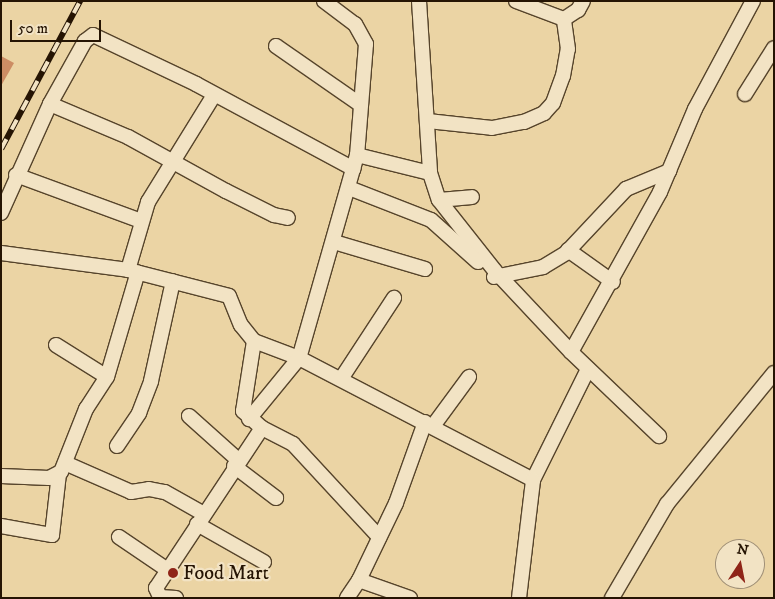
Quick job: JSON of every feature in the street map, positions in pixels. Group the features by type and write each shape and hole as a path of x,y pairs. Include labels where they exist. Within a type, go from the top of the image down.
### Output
{"street":[{"path":"249,419 299,358 334,242 357,155 366,44 363,33 324,1"},
{"path":"419,1 430,173 439,200 500,276 571,352 659,436"},
{"path":"516,1 564,19"},
{"path":"564,19 578,10 583,1"},
{"path":"571,352 612,282 669,171 695,110 752,1"},
{"path":"428,121 492,128 524,122 544,113 553,103 563,76 568,49 564,19"},
{"path":"1,213 16,174 50,104 85,41 92,35 116,43 354,169"},
{"path":"276,46 361,105"},
{"path":"745,94 774,48"},
{"path":"1,526 52,535 62,469 86,409 107,377 133,271 141,221 174,160 214,95"},
{"path":"50,104 174,160 226,192 274,215 288,218"},
{"path":"357,155 430,173"},
{"path":"349,188 431,220 494,278 543,267 568,250 626,189 669,171"},
{"path":"16,174 141,221"},
{"path":"439,200 472,197"},
{"path":"334,242 425,269"},
{"path":"568,250 612,282"},
{"path":"1,253 133,271 229,296 241,325 254,340 299,358 341,379 533,480"},
{"path":"117,446 139,413 151,381 173,281"},
{"path":"341,379 394,298"},
{"path":"254,340 243,395 243,411 249,419 262,428 293,444 379,537"},
{"path":"56,345 107,377"},
{"path":"519,598 533,480 588,369"},
{"path":"612,598 667,504 774,374"},
{"path":"347,598 359,580 429,424 469,377"},
{"path":"189,416 236,463 276,498"},
{"path":"176,598 156,593 166,570 236,463 262,428"},
{"path":"1,476 49,478 62,469"},
{"path":"62,469 131,492 149,489 165,492 200,519 264,562"},
{"path":"118,537 166,570"},
{"path":"359,580 410,598"}],"building":[{"path":"1,56 14,63 1,86"}],"railway":[{"path":"1,149 80,1"}],"place":[{"name":"Food Mart","path":"173,573"}]}
